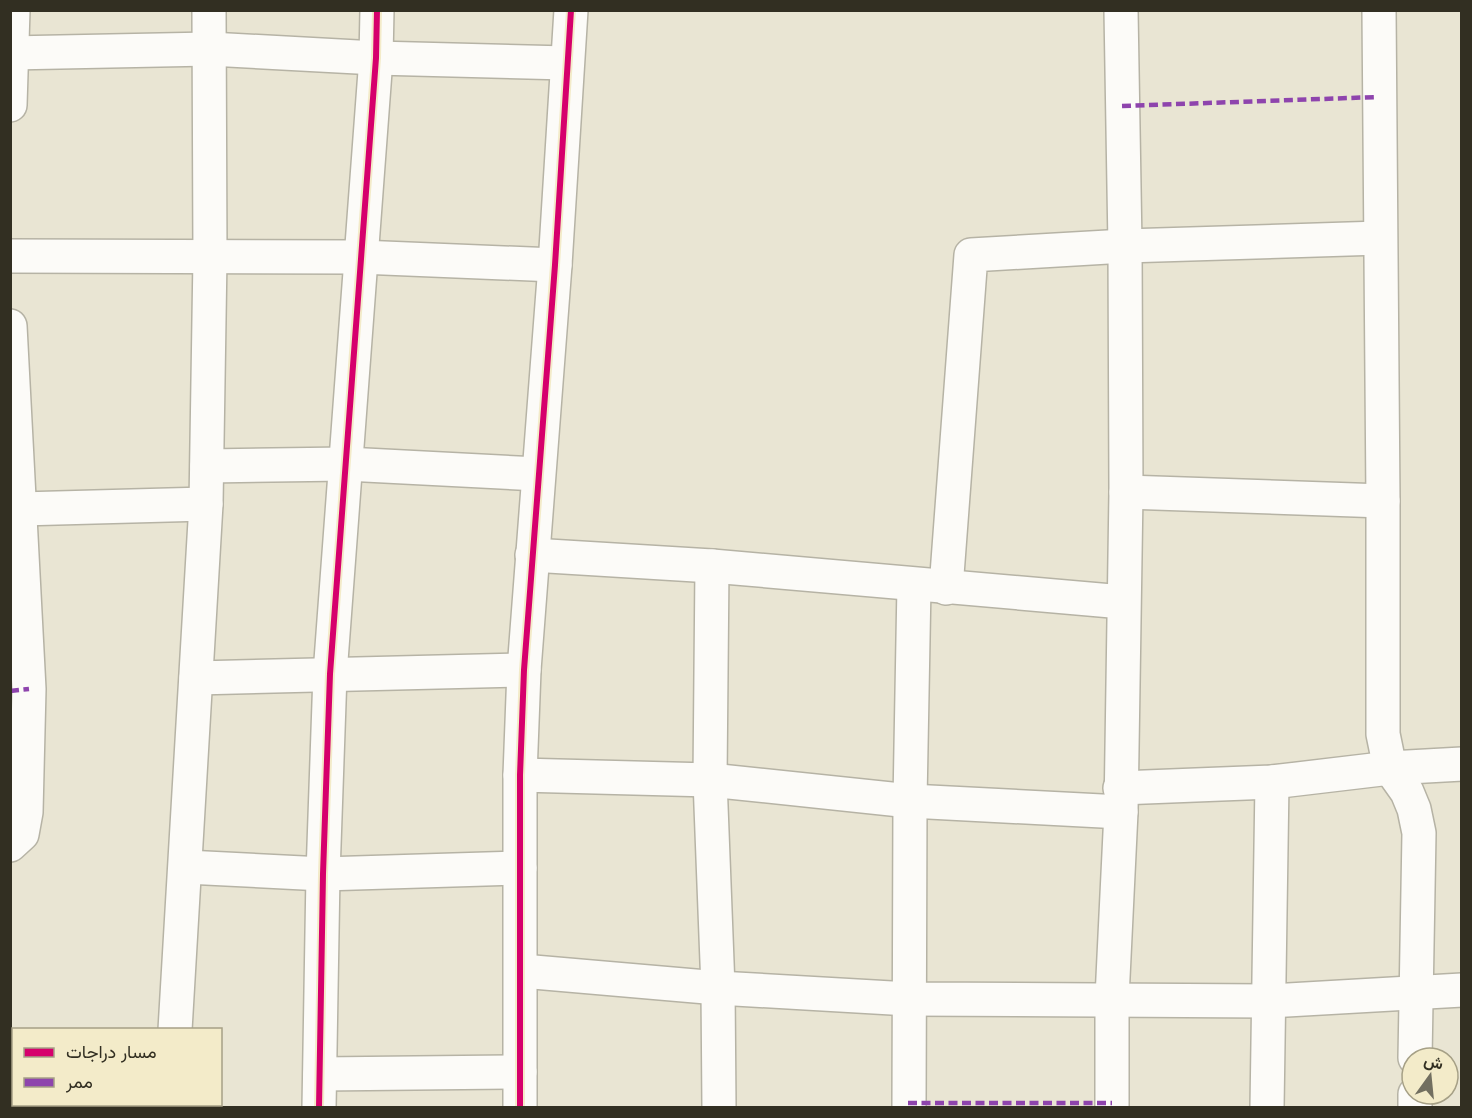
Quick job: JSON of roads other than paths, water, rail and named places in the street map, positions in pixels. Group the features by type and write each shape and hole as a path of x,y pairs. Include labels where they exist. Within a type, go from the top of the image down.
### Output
{"street":[{"path":"10,105 13,10"},
{"path":"175,1028 206,504 210,257 209,10"},
{"path":"319,1107 323,874 330,674 376,58 377,10"},
{"path":"520,1107 522,971 520,776 524,670 537,474 555,265 571,10"},
{"path":"1112,1107 1112,998 1120,800 1126,492 1121,10"},
{"path":"1379,10 1383,734 1390,768 1407,792 1414,809 1419,832 1416,1046"},
{"path":"11,53 210,49 376,58 567,63"},
{"path":"946,588 971,255 1125,246 1380,238"},
{"path":"10,256 360,257 555,265"},
{"path":"10,326 29,688 26,812 22,834 10,845"},
{"path":"207,466 346,464 537,474"},
{"path":"1126,492 1383,501"},
{"path":"20,509 206,504"},
{"path":"532,555 712,566 1123,602"},
{"path":"712,566 710,780 718,988 719,1107"},
{"path":"909,1107 910,801 914,585"},
{"path":"196,678 524,670"},
{"path":"520,776 710,780 910,801 1120,800 1390,768 1461,764"},
{"path":"1267,1107 1272,782"},
{"path":"186,867 323,874 520,868"},
{"path":"522,971 718,988 909,999 1269,1000 1461,990"},
{"path":"320,1074 520,1072"}]}
